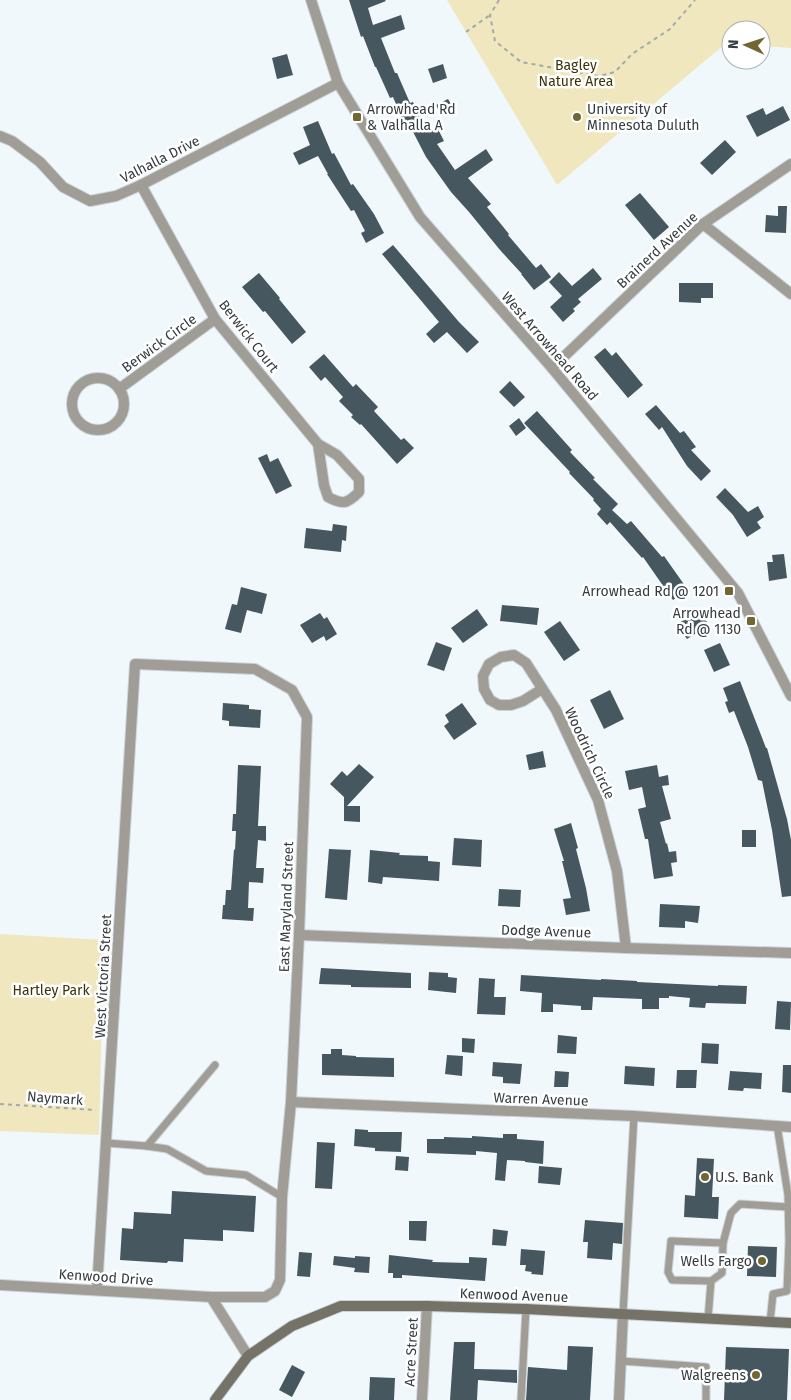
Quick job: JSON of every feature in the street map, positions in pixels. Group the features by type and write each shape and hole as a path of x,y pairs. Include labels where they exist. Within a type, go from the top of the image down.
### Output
{"main road":[{"name":"Kenwood Avenue","path":"215,1400 248,1356 292,1326 341,1306 526,1309 791,1323"}],"street":[{"name":"West Arrowhead Road","path":"311,0 338,83 420,217 552,368 738,593 791,696"},
{"name":"Valhalla Drive","path":"0,136 12,141 40,162 63,187 90,201 116,196 141,185 338,83"},
{"name":"Brainerd Avenue","path":"552,368 703,224 791,164"},
{"name":"Berwick Court","path":"141,185 216,320 318,444 337,456 359,479 359,492 350,501 339,503 328,497 324,486 318,444"},
{"path":"703,224 791,294"},
{"name":"Berwick Circle","path":"119,389 216,320"},
{"name":"Berwick Circle","path":"90,379 106,379 114,383 119,389 123,397 124,406 116,422 109,427 100,430 91,429 77,419 73,411 73,395 83,382 90,379"},
{"name":"Woodrich Circle","path":"542,689 523,701 511,705 499,705 490,700 484,689 483,676 489,664 501,657 514,655 526,663 556,710 598,800 617,871 626,948"},
{"name":"East Maryland Street","path":"135,664 255,669 292,690 307,716 291,1102 282,1197 280,1280 275,1291"},
{"name":"West Victoria Street","path":"98,1290 135,664"},
{"name":"Dodge Avenue","path":"299,935 791,953"},
{"name":"Warren Avenue","path":"291,1102 634,1116 791,1126"},
{"name":"Kenwood Drive","path":"0,1284 211,1297 265,1297 275,1291"},
{"path":"211,1297 248,1356"},
{"name":"Acre Street","path":"422,1400 427,1306"},
{"path":"618,1400 623,1314"}],"lane":[{"path":"147,1146 215,1065"},
{"path":"623,1314 634,1116"},
{"path":"770,1322 773,1294 787,1291 789,1241 788,1195 776,1125"},
{"path":"106,1143 166,1149 206,1171 246,1175 282,1197"},
{"path":"723,1243 671,1241 668,1272 672,1280 712,1280 722,1273 723,1243 731,1213 740,1204 788,1207"},
{"path":"708,1319 712,1280"},
{"path":"521,1400 526,1309"},
{"path":"621,1361 706,1367 706,1400"}],"path":[{"path":"466,32 490,15 499,0"},
{"path":"490,15 495,41 521,62 599,76 615,72 632,54 670,29 695,0"},
{"name":"Naymark","path":"0,1104 108,1111"}],"green space":[{"name":"Bagley Nature Area","path":"447,0 791,0 791,48 771,47 771,20 721,20 721,47 557,185"},
{"name":"Hartley Park","path":"0,934 104,940 99,1135 0,1131"}],"building":[{"path":"349,0 386,1 368,8 373,25 401,15 405,29 381,38 395,73 397,73 410,103 413,102 426,132 437,127 444,141 437,144 455,170 486,149 493,160 468,178 491,204 487,207 508,235 536,268 541,264 551,277 534,290 451,192 426,157 410,126 406,128 393,97 390,98 375,67 363,36 361,37"},
{"path":"287,54 293,75 277,79 272,58"},
{"path":"443,64 447,78 433,83 428,69"},
{"path":"448,99 454,109 441,115 436,105"},
{"path":"783,106 790,120 757,137 746,116 763,108 766,115"},
{"path":"318,121 332,154 334,153 351,185 353,184 374,214 384,233 366,243 361,233 365,231 354,210 351,211 327,174 318,156 299,165 293,153 310,145 303,127"},
{"path":"725,140 736,152 712,175 700,163"},
{"path":"640,193 669,227 654,240 625,205"},
{"path":"778,206 787,206 786,233 765,232 766,215 778,216"},
{"path":"393,245 459,322 479,342 467,353 447,332 434,343 426,334 439,322 382,254"},
{"path":"593,268 602,279 578,299 581,302 573,309 575,311 563,322 550,307 562,296 549,282 559,272 572,286"},
{"path":"259,273 306,332 292,344 242,287"},
{"path":"679,283 713,283 713,298 701,298 701,303 679,302"},
{"path":"605,348 612,356 616,352 643,385 628,398 594,357"},
{"path":"324,354 353,387 356,384 378,407 374,411 401,440 404,438 414,448 397,464 361,424 351,417 353,415 339,401 343,397 325,377 321,381 309,367"},
{"path":"510,381 525,397 514,407 499,392"},
{"path":"656,405 680,433 684,431 696,447 691,450 711,471 701,481 687,466 662,427 659,430 645,414"},
{"path":"537,411 572,450 570,452 595,478 593,479 618,504 612,510 627,524 631,521 662,557 664,556 688,590 673,600 643,557 610,522 607,525 597,514 601,509 594,499 524,423"},
{"path":"519,418 526,428 516,436 509,426"},
{"path":"267,454 270,462 278,458 292,486 276,494 258,458"},
{"path":"725,488 748,512 758,506 764,517 757,522 761,528 747,537 733,515 716,497"},
{"path":"333,524 347,526 346,541 342,540 341,552 304,548 306,528 332,531"},
{"path":"784,554 787,578 769,581 767,562 773,562 772,555"},
{"path":"241,587 267,594 262,614 247,610 241,633 225,629 232,604 237,605"},
{"path":"502,605 539,608 537,625 500,621"},
{"path":"477,609 488,625 463,643 451,628"},
{"path":"699,610 709,625 687,639 677,624"},
{"path":"320,613 324,619 327,617 337,634 326,641 324,636 312,643 300,625"},
{"path":"560,621 580,650 564,661 544,632"},
{"path":"436,642 452,648 444,671 427,665"},
{"path":"720,643 730,665 714,672 704,650"},
{"path":"740,681 767,748 787,819 791,840 791,896 782,897 772,830 762,781 758,780 734,711 729,713 725,702 728,701 723,688"},
{"path":"610,690 624,719 604,729 590,700"},
{"path":"223,703 249,705 249,709 261,710 260,728 229,726 229,721 222,720"},
{"path":"462,703 477,724 454,740 444,726 449,722 445,715"},
{"path":"543,751 546,767 529,770 526,755"},
{"path":"359,764 374,777 347,806 360,806 360,822 344,821 344,797 330,784 342,771 347,776"},
{"path":"238,765 261,766 258,826 266,826 266,841 258,840 256,868 264,868 263,883 249,882 248,908 254,908 253,921 222,919 226,890 231,890 236,831 232,831 233,814 236,814"},
{"path":"657,765 659,777 668,775 669,785 662,786 671,819 660,822 669,852 676,851 677,862 671,863 673,876 654,879 648,839 645,839 638,809 646,807 642,787 629,790 625,771"},
{"path":"571,823 578,848 576,849 590,911 566,915 563,899 571,898 562,861 564,861 554,829"},
{"path":"742,830 756,830 756,847 742,847"},
{"path":"454,838 482,840 481,867 452,865"},
{"path":"329,849 351,850 347,900 325,898"},
{"path":"370,850 400,853 399,855 428,856 428,861 440,862 439,881 383,877 382,884 368,882"},
{"path":"499,889 521,890 520,907 498,906"},
{"path":"660,904 700,906 698,923 685,921 685,928 659,927"},
{"path":"321,968 411,973 411,988 351,987 351,985 319,984"},
{"path":"429,972 448,973 448,977 457,978 456,993 428,990"},
{"path":"521,975 747,986 746,1004 706,1003 705,1008 689,1007 690,998 669,996 669,998 659,998 659,1009 642,1009 642,999 593,997 592,1010 581,1010 581,1006 553,1004 553,1012 541,1012 542,993 520,991"},
{"path":"479,978 495,979 494,997 506,997 505,1015 477,1014"},
{"path":"777,1001 791,1002 790,1030 775,1029"},
{"path":"558,1035 577,1037 576,1054 557,1053"},
{"path":"462,1038 475,1039 474,1053 462,1052"},
{"path":"702,1043 719,1044 718,1064 701,1063"},
{"path":"331,1049 342,1049 342,1055 356,1057 394,1058 394,1077 322,1075 322,1054 331,1054"},
{"path":"447,1055 463,1056 462,1076 445,1074"},
{"path":"493,1062 522,1064 520,1084 503,1083 503,1077 492,1076"},
{"path":"783,1065 791,1065 791,1093 782,1092"},
{"path":"625,1066 655,1068 654,1086 624,1084"},
{"path":"677,1070 697,1070 696,1088 676,1088"},
{"path":"555,1071 569,1072 568,1087 554,1087"},
{"path":"730,1071 762,1073 761,1089 744,1088 743,1091 728,1090"},
{"path":"355,1129 368,1130 368,1132 402,1132 401,1152 375,1151 375,1148 354,1146"},
{"path":"503,1134 517,1134 517,1139 544,1141 543,1164 507,1160 505,1181 495,1180 497,1153 476,1151 476,1155 427,1153 427,1139 444,1139 444,1137 472,1138 472,1136 503,1138"},
{"path":"317,1142 335,1143 332,1189 315,1188"},
{"path":"396,1156 409,1157 408,1171 395,1170"},
{"name":"U.S. Bank","path":"697,1158 714,1159 712,1197 719,1197 718,1219 684,1217 685,1195 695,1196"},
{"path":"539,1166 562,1168 560,1185 538,1183"},
{"path":"172,1191 256,1196 254,1232 223,1230 223,1241 184,1239 183,1262 168,1261 167,1263 120,1260 122,1228 133,1229 134,1212 171,1214"},
{"path":"585,1220 623,1223 622,1244 613,1243 612,1260 587,1258 588,1242 583,1242"},
{"path":"409,1221 427,1221 426,1241 409,1240"},
{"path":"493,1229 508,1231 506,1246 492,1245"},
{"name":"Wells Fargo","path":"748,1246 777,1247 776,1277 747,1276"},
{"path":"521,1249 545,1251 543,1275 531,1274 532,1272 525,1271 526,1265 520,1265"},
{"path":"299,1252 312,1253 310,1277 297,1276"},
{"path":"389,1255 433,1260 432,1262 469,1263 469,1257 487,1258 485,1281 402,1275 402,1278 393,1278 393,1273 388,1273"},
{"path":"334,1256 370,1257 369,1273 354,1272 355,1268 333,1265"},
{"path":"454,1342 475,1342 474,1369 517,1370 517,1383 478,1380 477,1400 450,1400"},
{"path":"568,1346 593,1347 590,1400 526,1400 528,1367 567,1370"},
{"name":"Walgreens","path":"726,1347 789,1349 787,1400 724,1400"},
{"path":"292,1365 305,1372 292,1397 279,1390"},
{"path":"370,1377 395,1378 394,1400 369,1400"}],"place":[{"name":"Arrowhead Rd & Valhalla A","path":"357,117"},
{"name":"University of Minnesota Duluth","path":"577,117"},
{"name":"Arrowhead Rd @ 1201","path":"729,591"},
{"name":"Arrowhead Rd @ 1130","path":"751,621"},
{"name":"U.S. Bank","path":"705,1177"},
{"name":"Wells Fargo","path":"762,1261"},
{"name":"Walgreens","path":"756,1375"}]}
